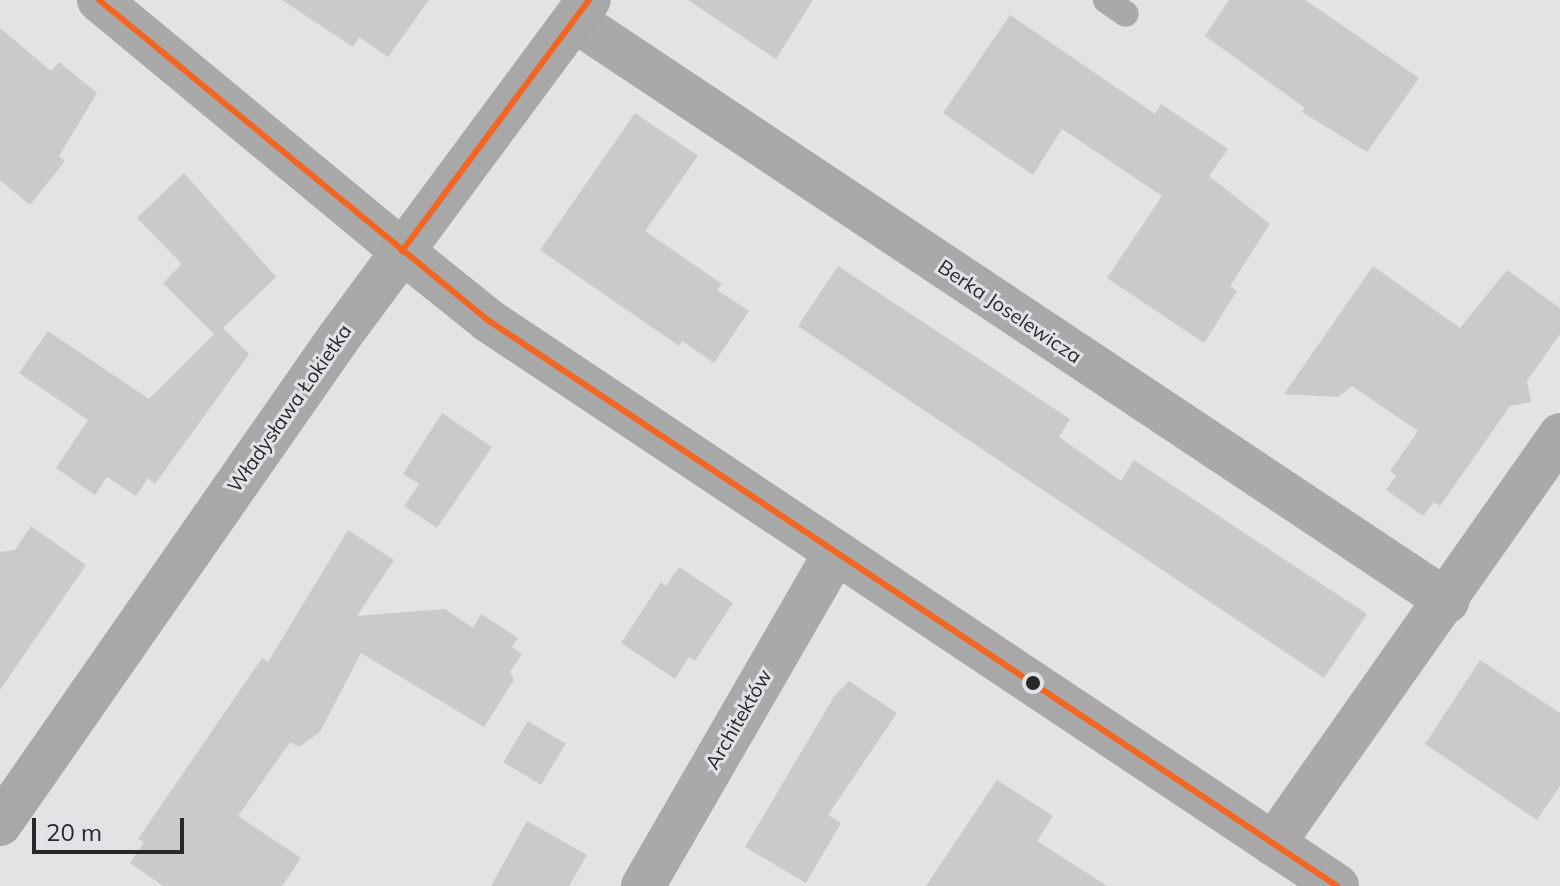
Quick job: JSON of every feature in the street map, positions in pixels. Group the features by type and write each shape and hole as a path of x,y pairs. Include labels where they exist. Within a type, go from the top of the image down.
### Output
{"street":[{"path":"99,0 489,321 835,553 1286,864 1337,886"},
{"name":"Władysława Łokietka","path":"0,824 402,251 582,10"},
{"name":"Berka Joselewicza","path":"582,10 1447,601"},
{"path":"1286,864 1447,601 1560,435"},
{"name":"Architektów","path":"643,886 835,553"}],"building":[{"path":"282,0 429,0 388,57 359,37 353,47"},
{"path":"688,0 813,0 776,59"},
{"path":"1229,0 1305,0 1419,78 1367,152 1302,112 1305,108 1205,36"},
{"path":"1010,15 1155,114 1161,104 1228,149 1209,176 1270,224 1230,286 1237,291 1204,343 1107,278 1162,196 1062,129 1033,175 943,113"},
{"path":"0,28 51,71 59,62 97,93 59,156 65,161 30,205 0,180"},
{"path":"635,113 698,156 645,231 722,284 717,290 749,311 714,363 682,341 679,346 540,250"},
{"path":"184,173 276,277 223,328 249,354 155,484 148,478 136,496 107,477 95,495 56,468 88,420 19,373 48,331 149,399 214,334 163,283 182,264 137,218"},
{"path":"838,266 1070,419 1059,437 1121,481 1134,460 1367,614 1324,678 798,326"},
{"path":"1373,266 1460,328 1507,270 1560,308 1560,334 1527,381 1531,402 1510,406 1440,506 1434,502 1423,516 1386,490 1396,476 1390,471 1418,431 1352,386 1338,397 1284,394"},
{"path":"442,413 492,447 437,528 404,506 419,484 403,474"},
{"path":"31,526 86,565 0,690 0,552 15,550"},
{"path":"348,530 394,560 357,616 445,609 473,628 481,614 518,638 512,647 522,654 510,672 514,680 484,727 361,653 320,732 299,747 290,742 238,816 301,858 282,886 163,886 130,863 144,842 138,839 262,658 268,662"},
{"path":"679,567 733,603 695,661 689,657 675,679 621,643 661,582 666,586"},
{"path":"1480,660 1560,713 1560,786 1537,820 1425,744"},
{"path":"849,681 897,713 828,815 841,823 806,883 745,847 835,695"},
{"path":"528,721 566,744 541,785 503,762"},
{"path":"997,780 1053,816 1037,841 1107,886 926,886"},
{"path":"527,821 587,855 569,886 491,886"}],"transit line":[{"path":"99,0 489,321 1337,886"},
{"path":"402,251 589,0"}]}
